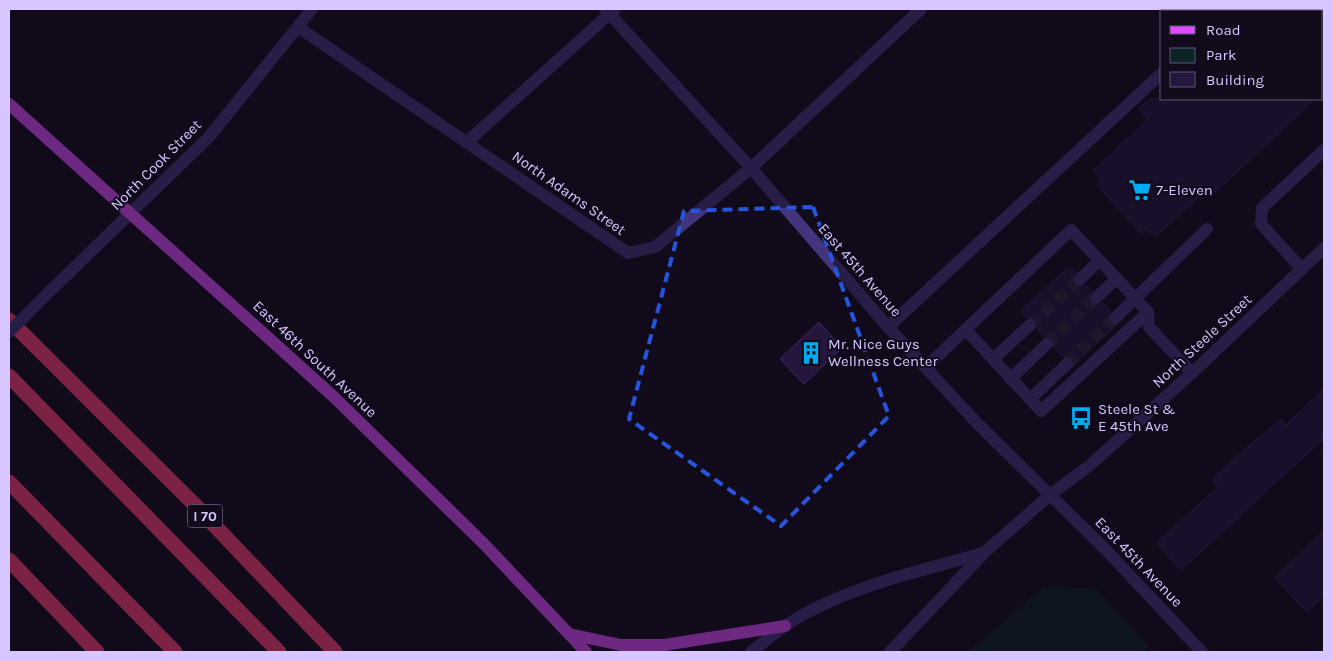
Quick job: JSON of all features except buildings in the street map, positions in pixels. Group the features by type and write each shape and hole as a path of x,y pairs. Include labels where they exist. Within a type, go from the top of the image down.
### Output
{"highway":[{"name":"I 70","path":"9,320 196,506 336,652"},
{"path":"9,376 279,652"},
{"path":"9,482 175,652"},
{"path":"9,560 97,652"}],"main road":[{"name":"East 46th South Avenue","path":"9,104 335,398 484,544 586,652"},
{"path":"569,634 621,645 664,645 785,626"}],"street":[{"name":"North Cook Street","path":"9,332 224,120 312,9"},
{"name":"North Adams Street","path":"298,27 628,253 655,247 751,168 922,9"},
{"name":"East 45th Avenue","path":"610,10 751,168 888,327 976,422 1108,552 1202,652"},
{"path":"466,142 610,10"},
{"path":"888,327 1160,75"},
{"path":"1302,269 1261,224 1262,208 1324,150"},
{"path":"1115,318 1207,229"},
{"path":"926,367 1071,230 1148,312 1149,327 1192,373"},
{"name":"North Steele Street","path":"890,652 985,552 1050,495 1089,466 1192,373 1324,248"},
{"path":"1080,279 1099,261"},
{"path":"1096,298 1116,278"},
{"path":"966,330 1041,411 1148,312"},
{"path":"993,359 1030,325"},
{"path":"1010,378 1047,344"},
{"path":"1030,399 1067,364"},
{"name":"North Steele Street","path":"751,652 785,626 811,610 862,589 985,552"}],"highlighted area":[{"path":"813,207 889,416 781,526 629,419 684,211"}],"green space":[{"path":"1045,586 1096,589 1150,646 1144,652 968,652"}],"tunnel":[{"path":"1030,325 1080,279"},
{"path":"1047,344 1096,298"},
{"path":"1067,364 1115,318"}],"place":[{"name":"7-Eleven","path":"1140,190"},
{"name":"Mr. Nice Guys Wellness Center","path":"811,353"},
{"name":"Steele St & E 45th Ave","path":"1081,418"}]}
